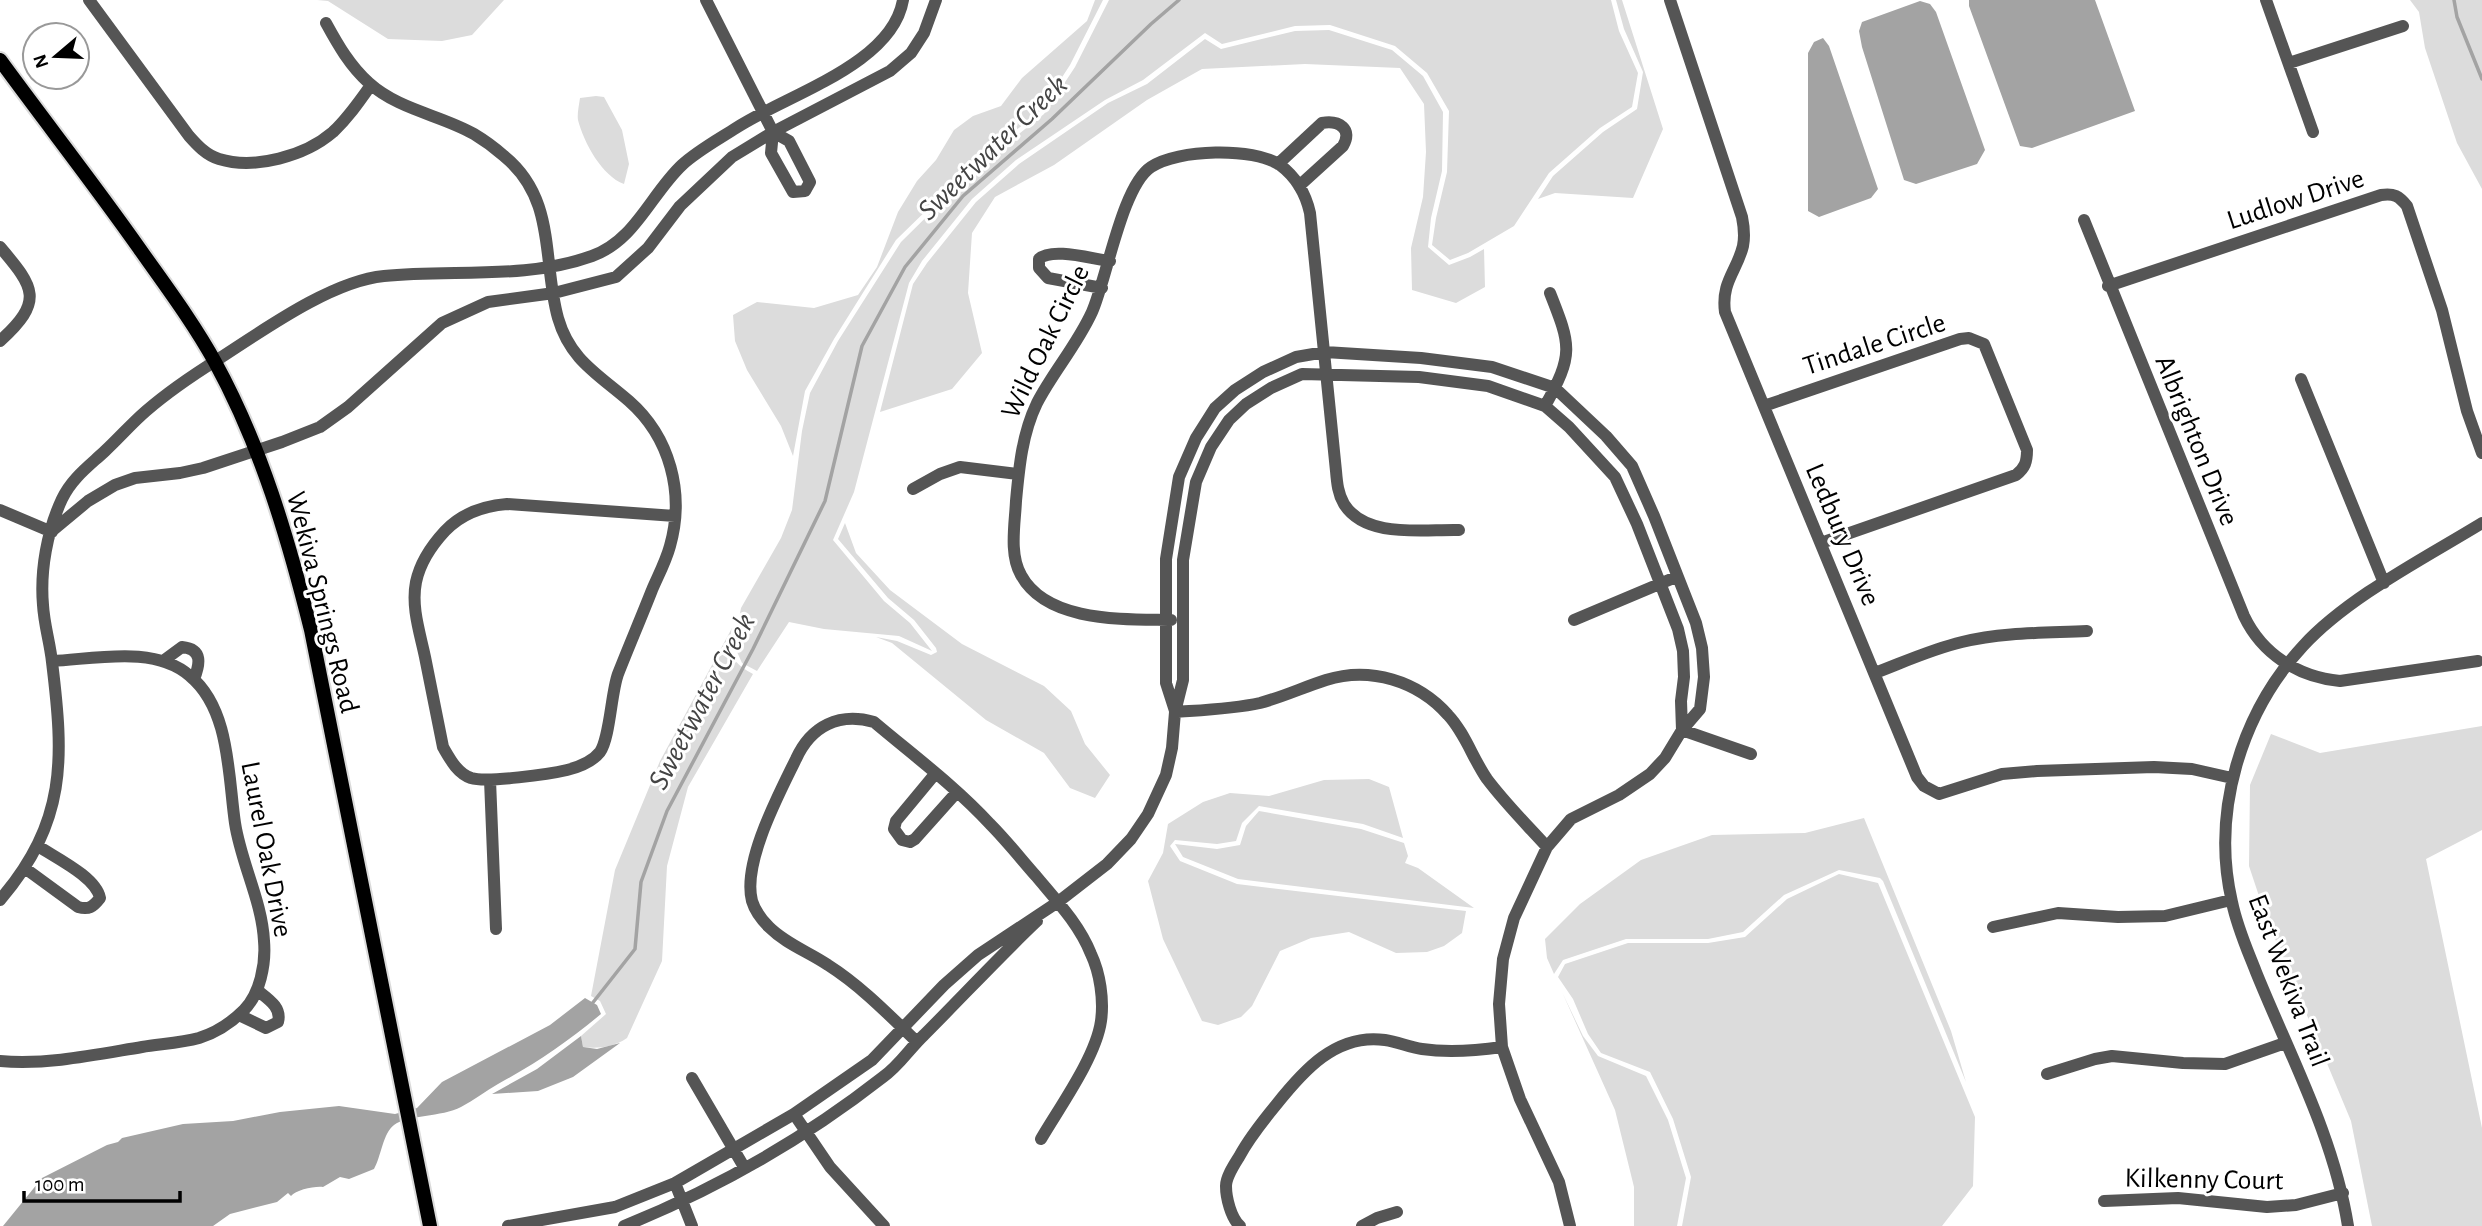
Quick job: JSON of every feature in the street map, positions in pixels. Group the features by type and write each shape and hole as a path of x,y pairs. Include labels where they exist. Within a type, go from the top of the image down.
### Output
{"main road":[{"name":"Wekiva Springs Road","path":"0,60 169,289 214,361 255,450 288,541 312,630 430,1226"}],"street":[{"path":"89,0 189,136 202,150 217,159 244,163 273,160 304,149 331,134 371,85"},
{"path":"706,0 773,132"},
{"path":"0,900 26,869 38,846 49,820 58,782 60,746 52,662 43,606 43,568 62,499 77,475 144,413 214,361 321,295 382,276 549,268 595,256 621,239 683,164 762,111 846,69 873,49 890,32 901,11 903,0"},
{"path":"51,532 88,501 115,485 135,478 203,468 282,442 320,426 348,407 442,323 488,302 554,293 616,277 648,248 680,206 732,157 773,132 890,71 911,53 924,33 936,0"},
{"name":"Ledbury Drive","path":"1670,0 1742,217 1745,235 1743,247 1726,283 1724,303 1734,336 1917,776 1924,786 1932,792 1947,792 2001,774 2154,767 2192,769 2232,778"},
{"path":"2266,0 2313,132"},
{"path":"326,23 350,63 371,85 404,105 473,134 506,157 526,181 541,211 548,239 549,268 558,319 568,342 584,365 637,408 654,429 666,450 676,487 675,516 670,546 612,690 602,749 594,758 567,770 490,780 470,778 452,764 443,747 415,609 416,583 425,558 439,538 453,523 488,505 507,504 675,516"},
{"path":"2289,63 2403,26"},
{"path":"1299,186 1347,140 1347,132 1340,124 1332,121 1322,123 1278,164 1307,198 1310,213 1338,491 1345,505 1362,521 1382,528 1459,530"},
{"name":"Wild Oak Circle","path":"1182,620 1129,621 1088,615 1070,610 1033,590 1020,573 1013,542 1022,444 1037,403 1072,349 1102,288 1137,181 1151,167 1177,157 1200,153 1254,156 1278,164"},
{"name":"Ludlow Drive","path":"2108,286 2381,195 2393,194 2401,198 2407,206 2431,274 2467,411 2482,453"},
{"name":"Albrighton Drive","path":"2084,220 2108,286 2252,633 2262,645 2287,665 2324,680 2340,681 2479,661"},
{"path":"0,247 22,273 30,299 22,319 0,341"},
{"path":"1102,288 1048,278 1039,268 1039,260 1044,255 1054,253 1110,261"},
{"path":"1545,406 1563,372 1567,353 1567,339 1550,293"},
{"name":"Tindale Circle","path":"1764,406 1960,339 1969,338 1984,344 2027,450 2024,469 2016,475 1821,543"},
{"path":"1175,712 1166,683 1166,559 1179,477 1196,438 1215,408 1235,390 1263,372 1296,357 1325,352 1421,358 1492,367 1555,388 1606,436 1632,466 1696,623 1703,668 1700,709 1682,730 1665,758 1650,774 1619,795 1571,819 1547,847 1514,918 1503,959 1499,1003 1502,1047 1520,1099 1559,1182 1570,1226"},
{"path":"508,1226 615,1207 675,1183 794,1114 872,1060 902,1027 978,955 1058,902 1107,864 1131,839 1149,814 1167,775 1172,748 1175,712 1183,680 1183,560 1196,482 1211,447 1229,420 1246,404 1302,374 1419,377 1488,386 1545,406 1592,449 1615,477 1637,524 1678,629 1683,651 1682,730"},
{"path":"2301,379 2384,583"},
{"path":"913,489 940,474 960,467 1018,474"},
{"path":"1179,477 1196,482"},
{"path":"0,510 51,532"},
{"name":"East Wekiva Trail","path":"2348,1226 2343,1193 2319,1119 2239,930 2231,900 2225,838 2232,778 2251,724 2287,665 2304,645 2326,625 2384,583 2482,523"},
{"path":"1574,620 1676,577"},
{"path":"1875,673 1964,641 1996,636 2087,631"},
{"path":"163,661 182,647 194,649 198,655 199,666 194,679"},
{"name":"Laurel Oak Drive","path":"0,1061 62,1061 199,1038 229,1023 246,1009 257,990 263,965 264,942 260,915 237,840 221,724 209,694 189,674 163,661 134,657 52,662"},
{"path":"1175,712 1231,708 1261,702 1329,679 1348,676 1372,675 1408,684 1430,697 1450,716 1486,777 1505,802 1547,847"},
{"path":"917,1042 854,984 827,964 784,940 758,915 752,901 750,883 753,861 777,797 810,737 826,725 842,719 860,718 874,722 990,823 1058,902 1078,929 1091,954 1098,977 1102,1005 1101,1023 1093,1049 1041,1139"},
{"path":"1682,730 1751,754"},
{"path":"935,774 896,821 894,829 902,840 910,842 915,839 957,792"},
{"path":"490,780 496,929"},
{"path":"26,869 78,907 86,909 94,906 100,898 99,891 92,882 38,846"},
{"path":"1993,927 2058,913 2132,918 2165,916 2231,900"},
{"path":"624,1226 682,1202 744,1167 806,1131 886,1076 1001,956 1058,902"},
{"path":"239,1015 266,1028 278,1022 279,1012 257,990"},
{"path":"1240,1226 1230,1205 1226,1185 1232,1170 1252,1134 1303,1072 1327,1052 1359,1041 1384,1040 1422,1049 1459,1052 1502,1047"},
{"path":"2047,1074 2112,1056 2225,1064 2285,1043"},
{"path":"692,1078 744,1167"},
{"path":"794,1114 830,1167 884,1226"},
{"path":"675,1183 692,1226"},
{"name":"Kilkenny Court","path":"2104,1201 2178,1198 2267,1207 2296,1205 2343,1193"},
{"path":"1362,1226 1397,1212"}],"shaded area":[{"path":"317,0 504,0 472,35 442,41 388,39 328,1"},
{"path":"1095,0 1103,0 1070,65 1040,111 974,164 896,240 805,391 793,456 781,426 747,370 735,341 733,315 757,302 814,308 858,295 877,267 898,212 954,130 973,116 1001,106 1022,78 1087,21"},
{"path":"1109,0 1611,0 1619,31 1638,73 1632,107 1600,128 1549,173 1514,226 1468,253 1450,260 1432,245 1447,172 1449,111 1427,73 1395,46 1330,25 1295,26 1222,44 1205,33 1143,80 1105,100 1016,160 972,199 922,261 909,283 854,492 833,540 884,601 910,623 932,651 899,636 824,629 789,622 757,671 742,663 734,645 741,608 781,538 792,510 802,431 810,393 838,341 901,242 977,167 1044,114 1075,67"},
{"path":"1616,0 1622,0 1663,129 1633,198 1555,193 1538,199 1553,176 1603,132 1637,109 1643,72 1624,29"},
{"path":"1969,0 2095,0 2135,111 2032,148 2020,146"},
{"path":"2410,0 2482,0 2482,189 2457,143 2425,48 2419,12"},
{"path":"1920,1 1930,4 1936,12 1985,150 1977,164 1916,184 1904,180 1859,31 1862,22"},
{"path":"1329,30 1392,50 1423,76 1443,112 1442,171 1431,218 1428,247 1449,265 1484,249 1485,287 1456,303 1412,290 1411,248 1423,197 1426,152 1424,104 1400,68 1305,64 1202,69 1147,100 1054,165 995,197 972,233 968,293 982,353 952,389 880,412 913,284 976,202 1019,164 1108,103 1147,84 1205,39 1221,49 1295,31"},
{"path":"1823,38 1829,46 1878,189 1871,198 1819,217 1808,211 1808,53 1814,42"},
{"path":"604,97 622,130 629,164 624,184 601,166 581,129 578,118 580,98"},
{"path":"845,523 856,553 890,590 962,644 1044,686 1071,711 1085,744 1110,775 1095,798 1070,788 1044,753 986,720 892,643 876,637 897,641 931,655 937,652 914,620 888,598 838,539"},
{"path":"732,628 732,656 753,674 688,787 667,866 662,961 627,1038 606,1047 583,1047 581,1036 606,1014 600,1001 591,996 615,870 660,761"},
{"path":"2482,726 2482,830 2426,859 2482,1128 2482,1226 2372,1226 2351,1121 2266,917 2249,866 2250,785 2271,734 2320,753"},
{"path":"1369,779 1389,787 1403,838 1363,824 1259,806 1242,823 1236,841 1217,844 1175,840 1170,846 1180,861 1237,884 1466,911 1462,933 1444,946 1427,952 1396,953 1349,932 1311,938 1280,951 1252,1006 1241,1017 1218,1025 1202,1021 1163,939 1148,881 1163,853 1168,824 1203,802 1230,793 1269,796 1324,780"},
{"path":"1259,811 1361,829 1404,843 1408,856 1405,863 1418,868 1474,908 1238,879 1183,857 1175,844 1217,849 1240,845 1246,826"},
{"path":"1864,818 1951,1031 1966,1082 1880,878 1839,870 1784,895 1743,932 1708,939 1626,939 1563,960 1554,974 1547,958 1545,939 1580,904 1641,860 1712,835 1805,833"},
{"path":"1839,874 1878,883 1975,1117 1973,1186 1942,1226 1682,1226 1691,1177 1673,1119 1650,1072 1601,1053 1588,1034 1573,999 1558,977 1565,964 1628,943 1708,943 1745,937 1787,899"},
{"path":"1562,992 1583,1036 1598,1056 1646,1076 1668,1120 1686,1178 1677,1226 1634,1226 1634,1187 1615,1110"},
{"path":"585,998 597,1005 601,1014 576,1034 539,1060 461,1107 444,1113 407,1119 394,1125 387,1134 374,1169 349,1179 340,1177 323,1187 306,1189 291,1196 288,1193 277,1202 230,1214 213,1226 3,1226 42,1178 122,1138 183,1124 233,1121 280,1112 339,1106 395,1114 417,1108 442,1082 550,1025"},
{"path":"581,1036 583,1047 597,1049 620,1043 573,1077 538,1091 492,1094 537,1069"}],"waterway":[{"name":"Sweetwater Creek","path":"591,1005 635,949 641,882 667,811 753,649 825,501 862,346 905,267 963,196 1052,119 1179,0"},
{"name":"Sweetwater Creek","path":"2454,0 2457,17 2482,79"}]}
